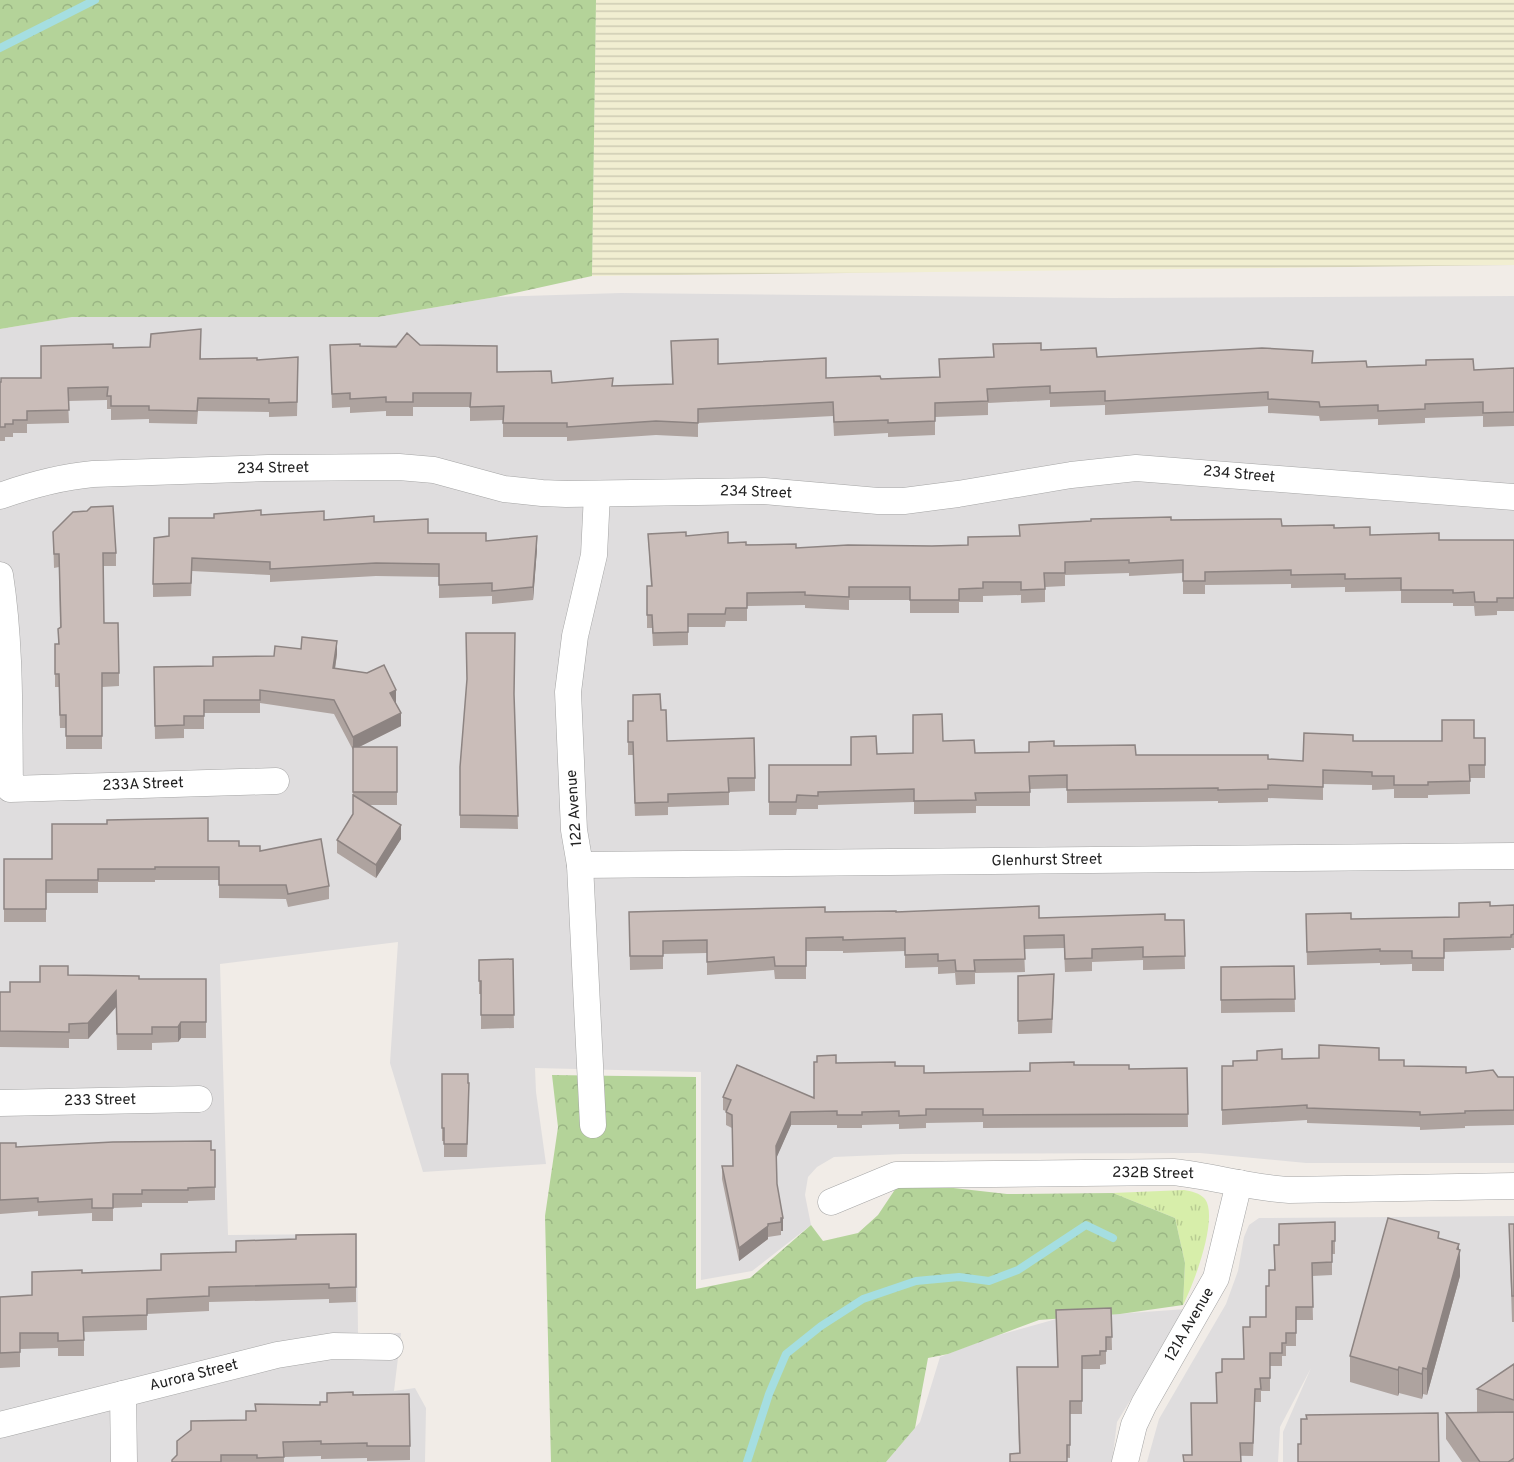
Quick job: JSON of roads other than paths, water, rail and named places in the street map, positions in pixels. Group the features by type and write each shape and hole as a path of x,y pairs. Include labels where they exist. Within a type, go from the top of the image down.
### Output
{"street":[{"name":"234 Street","path":"0,496 46,481 93,474 268,468 399,467 434,470 519,491 597,494 764,491 856,500 904,501 1071,475 1136,468 1514,497"},
{"name":"122 Avenue","path":"593,1125 580,865 574,830 568,692 575,636 594,555 597,494"},
{"name":"233A Street","path":"0,575 8,646 10,789 276,781"},
{"name":"Glenhurst Street","path":"580,865 1514,856"},
{"name":"233 Street","path":"0,1102 199,1099"},
{"name":"232B Street","path":"831,1202 896,1175 1173,1172 1201,1175 1267,1189 1289,1190 1514,1186"},
{"name":"121A Avenue","path":"1125,1462 1139,1414 1216,1278 1239,1183"},
{"name":"Aurora Street","path":"0,1425 277,1355 333,1347 390,1347"},
{"path":"123,1394 124,1462"}],"waterway":[{"path":"0,48 95,0"},
{"path":"747,1462 769,1394 786,1354 821,1326 863,1299 916,1281 959,1277 989,1281 1018,1270 1086,1225 1113,1238"}]}
